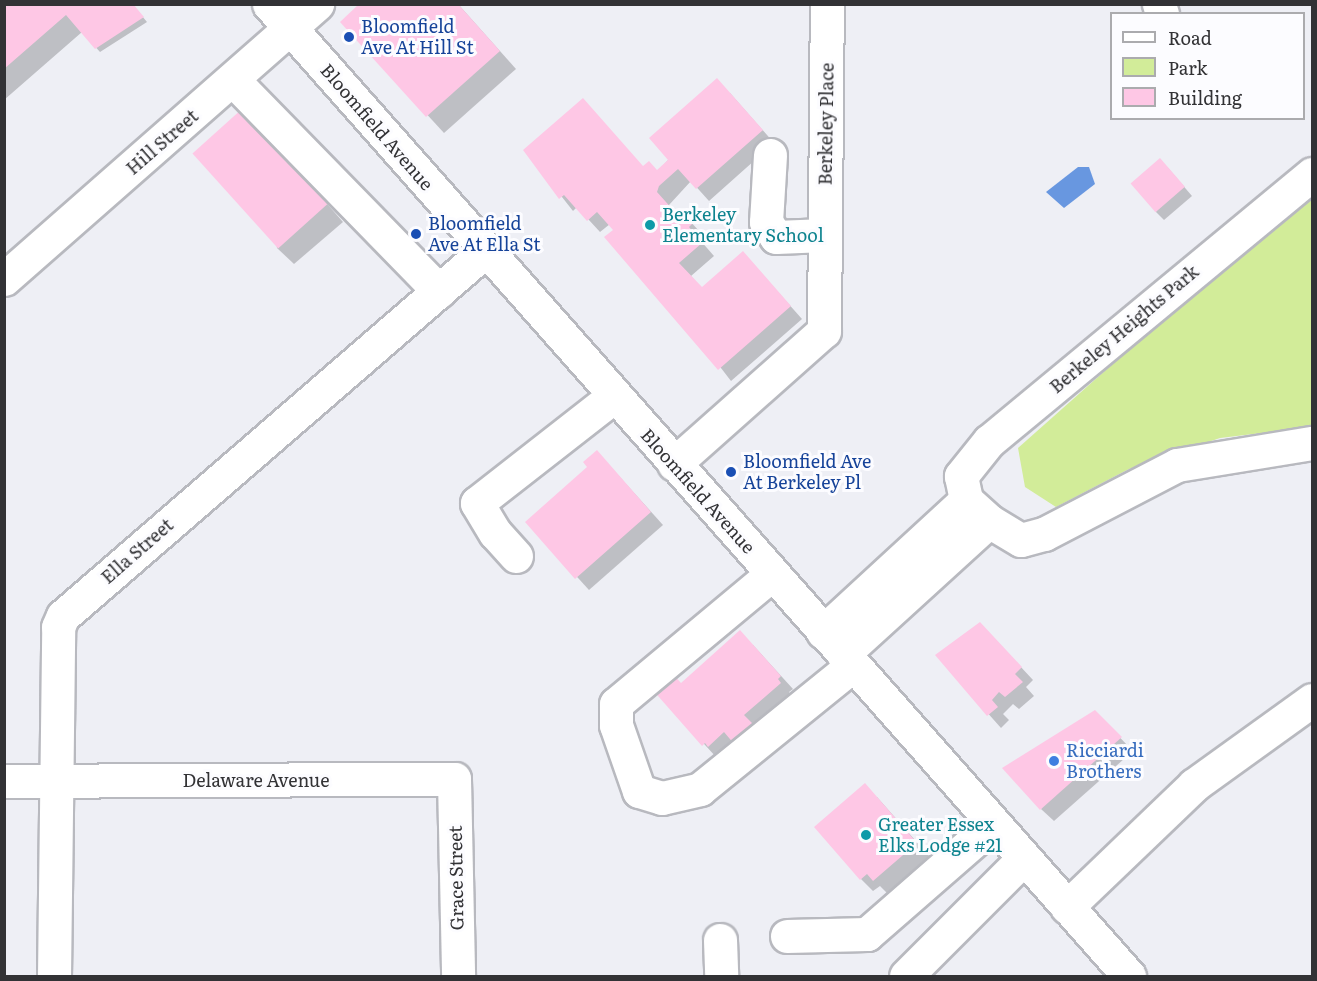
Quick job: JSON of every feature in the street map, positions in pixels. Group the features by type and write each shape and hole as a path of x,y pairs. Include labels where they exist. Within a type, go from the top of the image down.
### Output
{"street":[{"name":"Bloomfield Avenue","path":"269,4 1067,907 1116,972"},
{"name":"Hill Street","path":"4,279 291,30 317,4"},
{"name":"Berkeley Place","path":"674,464 824,331 827,4"},
{"path":"233,80 439,291"},
{"path":"770,155 766,222 776,237 825,235"},
{"name":"Berkeley Heights Park","path":"977,511 960,476 989,441 1312,174"},
{"name":"Ella Street","path":"54,976 58,627 63,616 486,250"},
{"path":"516,555 495,533 477,503 614,396"},
{"path":"772,574 616,704 615,725 639,791 662,798 700,789 977,511 1021,540 1044,534 1177,465 1312,443"},
{"path":"1067,907 1194,786 1312,700"},
{"name":"Delaware Avenue","path":"4,780 453,779"},
{"name":"Grace Street","path":"453,779 458,976"},
{"path":"787,936 867,934 993,824"},
{"path":"906,976 1024,858"},
{"path":"720,940 721,976"}],"green space":[{"path":"1312,187 1312,427 1220,438 1129,469 1056,507 1025,487 1018,448"}],"water":[{"path":"1078,167 1089,167 1095,184 1064,208 1046,192"}],"building":[{"path":"4,4 133,4 144,17 95,49 66,15 4,69"},
{"path":"359,4 458,4 500,51 426,117 340,22"},
{"name":"Berkeley Elementary School","path":"717,78 763,130 696,189 678,169 659,186 657,192 683,221 688,217 693,223 689,227 702,243 679,263 702,287 743,251 791,306 718,370 604,237 613,230 597,212 587,221 564,195 559,199 523,150 583,98 643,166 649,161 657,170 668,160 649,138"},
{"path":"243,108 329,203 278,249 192,154"},
{"path":"1160,158 1185,187 1155,212 1131,184"},
{"path":"597,450 651,512 575,579 525,522 587,467 583,462"},
{"path":"980,622 1022,667 1015,674 1023,682 1005,697 999,692 992,700 998,707 987,716 935,655"},
{"path":"740,630 781,676 778,679 781,683 744,715 756,727 735,745 724,732 708,747 705,743 702,746 651,688 670,671 681,683"},
{"name":"Ricciardi Brothers","path":"1095,710 1122,737 1040,810 1002,768"},
{"name":"Greater Essex Elks Lodge #21","path":"865,783 917,843 873,881 867,874 860,880 814,827"}],"place":[{"name":"Bloomfield Ave At Hill St","path":"349,37"},
{"name":"Berkeley Elementary School","path":"650,225"},
{"name":"Bloomfield Ave At Ella St","path":"416,234"},
{"name":"Bloomfield Ave At Berkeley Pl","path":"731,472"},
{"name":"Ricciardi Brothers","path":"1054,761"},
{"name":"Greater Essex Elks Lodge #21","path":"866,835"}]}
